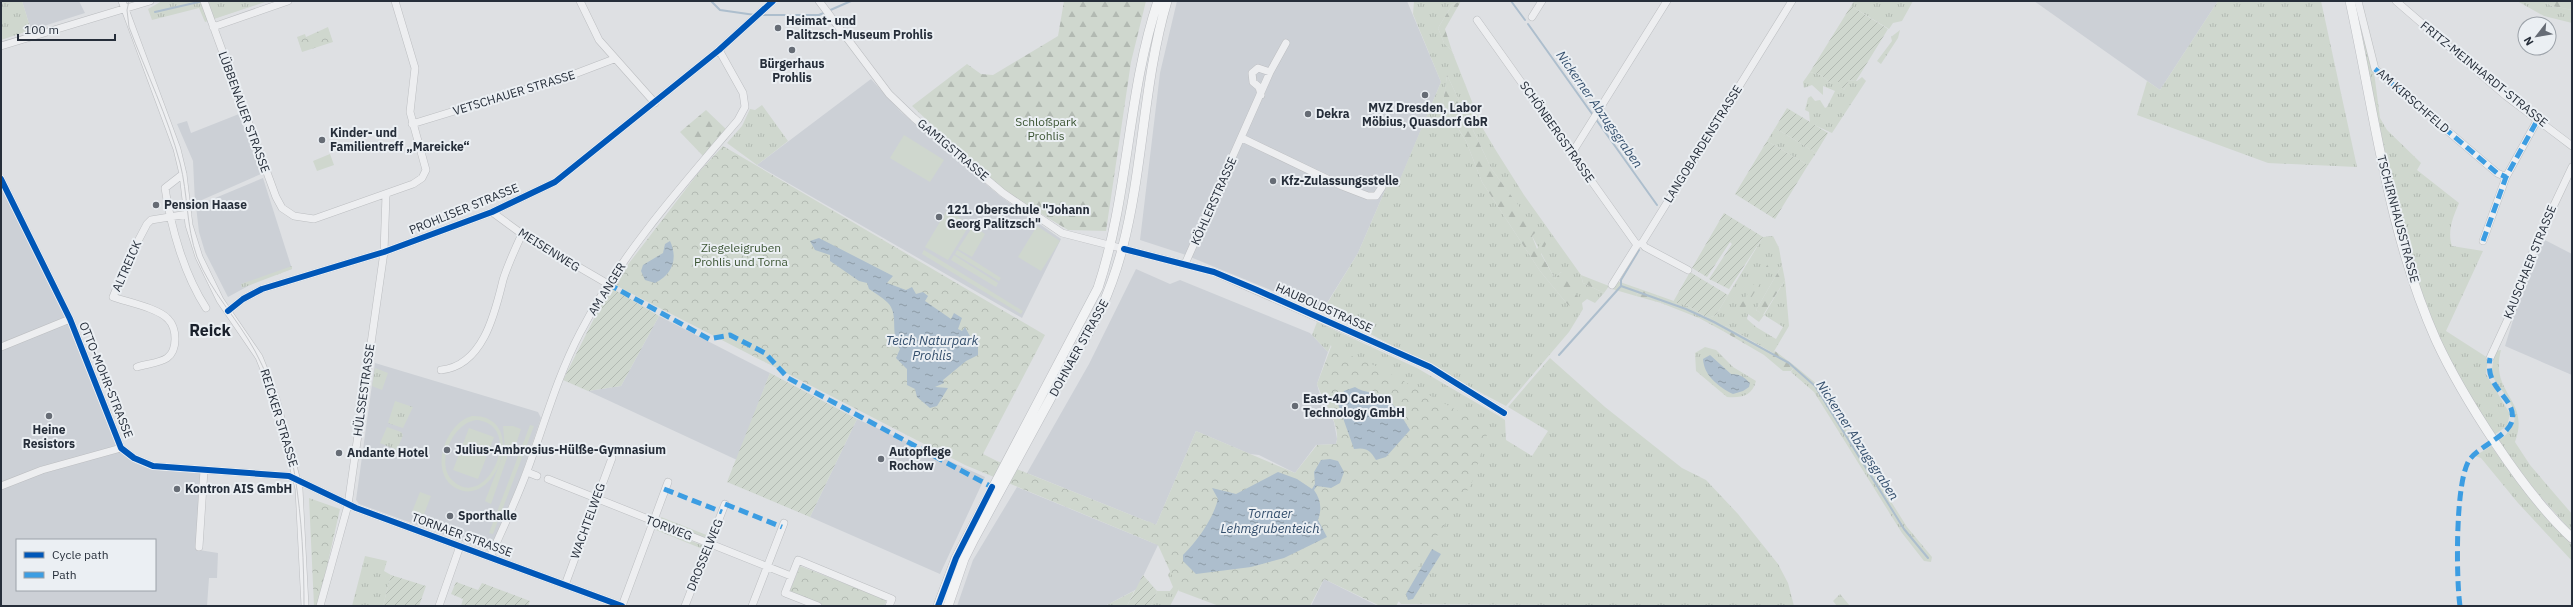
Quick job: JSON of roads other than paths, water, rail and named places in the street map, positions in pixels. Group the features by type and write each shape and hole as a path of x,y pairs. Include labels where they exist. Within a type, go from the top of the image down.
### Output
{"main road":[{"name":"DOHNAER STRASSE","path":"938,606 959,551 1093,299 1112,245 1139,83 1158,1"},
{"name":"DOHNAER STRASSE","path":"948,606 964,559 974,539 1074,355 1088,336 1108,296 1124,249 1132,211 1149,74 1167,1"},
{"name":"TSCHIRNHAUSSTRASSE","path":"2350,1 2390,200 2408,265 2436,340 2469,404 2518,477 2572,538"}],"street":[{"path":"122,1 177,149 183,174 188,214 194,244 206,274 228,311"},
{"path":"1,46 125,10 150,1"},
{"path":"213,27 288,1"},
{"path":"386,194 418,182 426,170 412,124 409,106 415,68 395,1"},
{"path":"580,1 595,36 655,103"},
{"name":"PROHLISER STRASSE","path":"228,311 244,299 262,289 384,252 492,212 555,182 655,103 773,1"},
{"name":"GAMIGSTRASSE","path":"819,1 890,94 916,119 1003,193 1062,233 1124,249"},
{"path":"1532,17 1542,1"},
{"path":"1572,153 1667,1"},
{"name":"LANGOBARDENSTRASSE","path":"1612,285 1640,244 1792,1"},
{"name":"AM KIRSCHFELD","path":"2358,1 2374,69 2498,173 2506,178"},
{"name":"FRITZ-MEINHARDT-STRASSE","path":"2396,1 2488,81 2572,146"},
{"name":"LÜBBENAUER STRASSE","path":"205,4 276,197 282,208 294,216 314,219 386,194"},
{"name":"SCHÖNBERGSTRASSE","path":"1478,20 1572,153 1640,244 1688,270"},
{"name":"KÖHLERSTRASSE","path":"1185,264 1270,72 1286,43"},
{"name":"AM ANGER","path":"490,557 527,472 564,368 580,334 608,284 648,226 738,120 745,107 743,93 718,50"},
{"name":"VETSCHAUER STRASSE","path":"412,124 572,75 614,59"},
{"path":"1261,95 1259,87 1253,82 1252,73 1258,68 1270,72"},
{"path":"2483,241 2506,178 2538,119"},
{"path":"1242,138 1342,186 1368,196 1376,196 1382,187 1374,179 1357,185 1342,186"},
{"name":"KAUSCHAER STRASSE","path":"2490,358 2512,308 2536,243 2572,167"},
{"path":"183,174 165,188 169,216 195,291 206,308"},
{"name":"OTTO-MOHR-STRASSE","path":"1,179 70,319 121,448 134,458 153,466 284,475 298,479"},
{"name":"HÜLSSESTRASSE","path":"320,606 348,504 384,252 386,194"},
{"name":"MEISENWEG","path":"492,212 522,234 608,284"},
{"name":"ALTREICK","path":"137,367 167,358 172,352 175,336 168,319 154,311 114,297 128,260 147,224 152,220 188,214"},
{"path":"441,370 452,369 467,361 476,350 498,303 503,280 522,234"},
{"name":"HAUBOLDSTRASSE","path":"1124,249 1214,272 1257,290 1430,367 1504,413"},
{"name":"REICKER STRASSE","path":"228,311 243,331 269,377 298,479 305,606"},
{"path":"1,347 70,319"},
{"path":"1,486 42,470 121,448"},
{"name":"WACHTELWEG","path":"565,585 612,458"},
{"path":"199,547 204,470"},
{"path":"527,472 537,476"},
{"name":"TORNAER STRASSE","path":"298,479 348,504 622,606"},
{"name":"TORWEG","path":"548,479 652,522 791,576"},
{"path":"622,606 668,482"},
{"name":"DROSSELWEG","path":"685,606 708,543 725,504"},
{"path":"752,606 784,523"},
{"path":"439,606 460,546"},
{"path":"818,606 785,593 798,560 892,599 889,606"}],"water":[{"name":"Teich Naturpark Prohlis","path":"819,238 893,276 887,283 906,290 912,287 916,294 923,292 928,296 925,301 951,319 954,313 962,318 958,329 962,331 965,327 971,338 978,341 978,355 966,361 943,380 944,383 935,387 948,388 937,406 930,408 917,397 915,389 907,385 907,369 896,358 900,349 895,337 894,318 891,307 883,298 869,289 867,283 859,281 830,261 830,255 815,250 810,241"},
{"path":"670,241 674,253 674,259 670,270 655,283 645,280 641,271 643,265 663,253 665,244"},
{"path":"1710,355 1731,374 1739,375 1746,379 1750,383 1749,387 1743,391 1733,394 1713,380 1706,371 1703,359"},
{"path":"1355,387 1381,396 1392,404 1399,412 1410,430 1386,457 1376,460 1372,454 1365,449 1354,449 1338,404 1344,391"},
{"name":"Tornaer Lehmgrubenteich","path":"1330,459 1338,461 1344,472 1340,483 1331,488 1317,486 1314,490 1320,505 1318,520 1327,537 1284,558 1251,567 1196,574 1183,561 1183,555 1204,529 1216,507 1218,499 1212,488 1236,494 1278,472 1297,479 1312,489 1315,484 1314,472 1321,460"},
{"path":"1432,549 1441,554 1413,599 1408,600 1406,594"}],"waterway":[{"path":"155,12 203,1"},
{"path":"711,1 720,10 755,15"},
{"path":"761,15 819,15 851,1"},
{"name":"Nickerner Abzugsgraben","path":"1511,1 1525,20"},
{"name":"Nickerner Abzugsgraben","path":"1528,24 1657,205"},
{"name":"Nickerner Abzugsgraben","path":"1639,250 1621,280 1621,286 1686,309 1714,322 1789,363 1815,386 1904,529 1928,558"},
{"path":"1559,355 1621,286"}],"tram line":[{"path":"129,1 127,10 129,27 163,112 180,163 191,234 197,257 209,282 255,351 269,381 280,411 289,443 299,508 304,574 304,606"}],"place":[{"name":"Heimat- und Palitzsch-Museum Prohlis","path":"778,28"},
{"name":"Bürgerhaus Prohlis","path":"792,50"},
{"name":"MVZ Dresden, Labor Möbius, Quasdorf GbR","path":"1425,95"},
{"name":"Dekra","path":"1308,114"},
{"name":"Kinder- und Familientreff „Mareicke“","path":"322,140"},
{"name":"Kfz-Zulassungsstelle","path":"1273,181"},
{"name":"Pension Haase","path":"156,205"},
{"name":"121. Oberschule \"Johann Georg Palitzsch\"","path":"939,217"},
{"name":"East-4D Carbon Technology GmbH","path":"1295,406"},
{"name":"Heine Resistors","path":"49,416"},
{"name":"Julius-Ambrosius-Hülße-Gymnasium","path":"447,450"},
{"name":"Andante Hotel","path":"339,453"},
{"name":"Autopflege Rochow","path":"881,459"},
{"name":"Kontron AIS GmbH","path":"177,489"},
{"name":"Sporthalle","path":"450,516"}],"district":[{"name":"Reick","path":"210,330"}],"park label":[{"name":"Schloßpark Prohlis","path":"1046,129"},
{"name":"Ziegeleigruben Prohlis und Torna","path":"741,255"}]}
